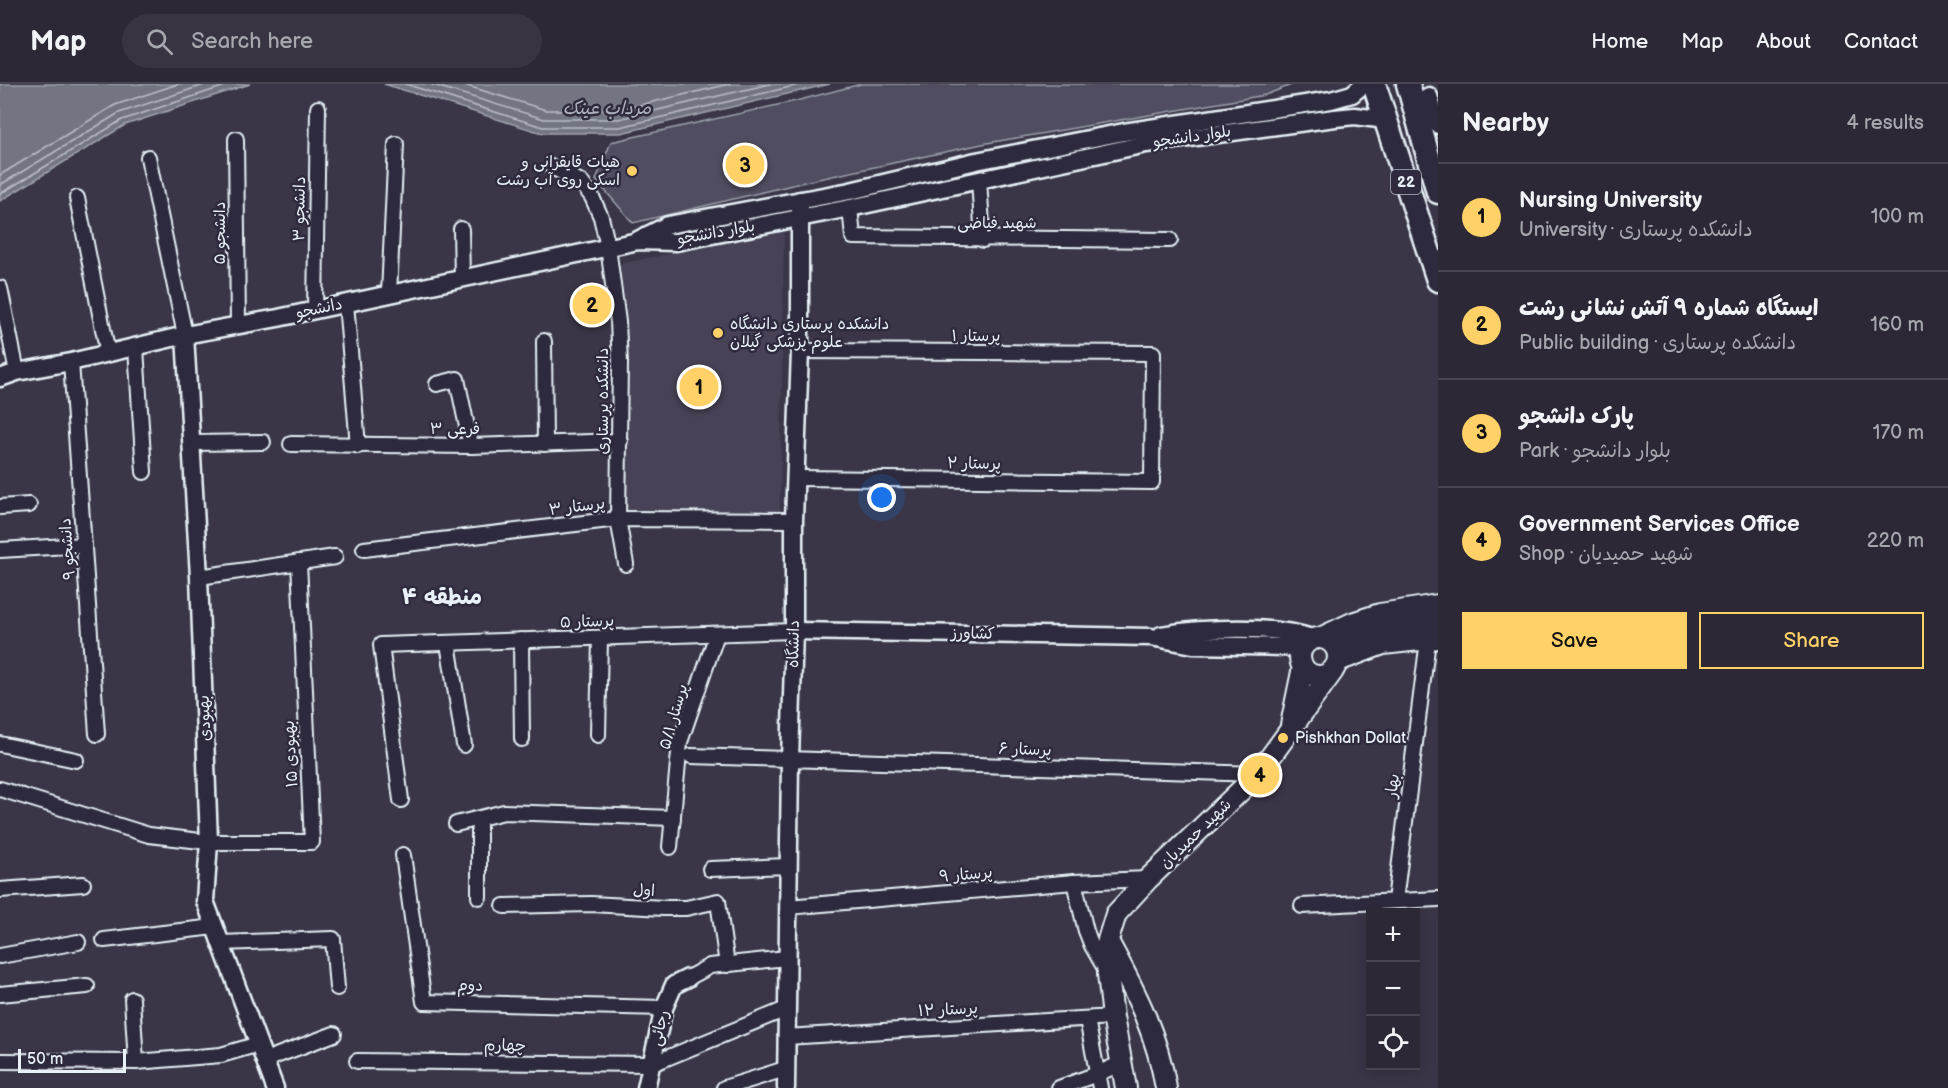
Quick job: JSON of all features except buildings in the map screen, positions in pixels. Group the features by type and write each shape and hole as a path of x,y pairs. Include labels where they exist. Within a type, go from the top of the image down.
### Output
{"highway":[{"name":"22","path":"1374,84 1438,279"},
{"name":"22","path":"1427,104 1438,192"},
{"path":"1397,153 1421,182 1438,236"}],"main road":[{"name":"شهید حمیدیان","path":"1126,1088 1108,975 1108,940 1116,914 1148,879 1258,774 1290,730 1321,653 1352,623 1380,614 1438,605"},
{"path":"1321,653 1379,628 1438,622"},
{"path":"1321,653 1433,639"},
{"name":"شهید حمیدیان","path":"1290,730 1321,653"},
{"path":"1108,940 1142,1006 1162,1065 1166,1088"}],"street":[{"name":"بلوار دانشجو","path":"638,241 676,242 980,180 1126,140 1330,100 1352,94 1364,84"},
{"path":"1330,100 1339,105 1341,110 1335,118"},
{"name":"دانشجو ۳","path":"315,310 318,108"},
{"name":"بلوار دانشجو","path":"638,241 668,225 850,190 976,161 1126,140 1355,116 1386,120"},
{"name":"دانشجو ۵","path":"236,139 238,326"},
{"path":"389,294 396,144"},
{"path":"148,157 185,335"},
{"path":"976,161 980,180 982,240"},
{"name":"دانشکده پرستاری","path":"552,167 581,182 592,197 601,217 608,247 618,322 620,441 618,519 626,564"},
{"path":"76,198 108,354"},
{"name":"دانشگاه","path":"786,1088 794,520 800,351 800,200"},
{"name":"شهید فیاضی","path":"850,208 853,237 1170,240"},
{"path":"461,229 462,278"},
{"name":"دانشجو","path":"0,378 17,372 136,348 185,335 238,326 638,241"},
{"path":"0,288 17,372"},
{"path":"346,303 358,446"},
{"name":"بهبودی","path":"185,335 200,577 209,842 205,901 275,1088"},
{"path":"544,341 545,444"},
{"path":"136,348 144,472"},
{"name":"پرستار ۱","path":"800,351 1153,353 1152,482"},
{"name":"دانشجو ۹","path":"71,362 97,734"},
{"path":"437,384 456,379 471,446"},
{"name":"فرعی ۳","path":"291,444 471,446 620,441"},
{"path":"192,443 263,442"},
{"name":"پرستار ۲","path":"796,478 1152,482"},
{"path":"0,507 29,505"},
{"name":"پرستار ۳","path":"364,549 618,519 794,520"},
{"path":"0,550 84,545"},
{"path":"200,577 335,557"},
{"name":"بهبودی ۱۵","path":"209,842 312,842 299,562"},
{"name":"کشاورز","path":"794,631 1151,637 1194,629 1281,631 1301,634 1321,653"},
{"name":"پرستار ۵","path":"401,800 381,645 794,631"},
{"name":"پرستار ۵/۱","path":"670,847 681,742 717,634"},
{"path":"598,735 600,638"},
{"name":"بهار","path":"1395,901 1433,639"},
{"path":"522,640 522,738"},
{"path":"448,643 464,745"},
{"path":"0,744 76,760"},
{"name":"پرستار ۶","path":"692,756 1258,774"},
{"path":"0,789 149,835 209,842"},
{"path":"456,825 504,812 673,818"},
{"path":"479,819 479,897"},
{"name":"دوم","path":"403,855 424,1002 664,1008"},
{"path":"710,869 789,866"},
{"name":"پرستار ۹","path":"788,907 1074,882 1148,879"},
{"path":"1074,882 1086,931 1108,975"},
{"path":"0,890 83,884"},
{"path":"1302,906 1438,899"},
{"name":"اول","path":"504,906 591,904 686,908 718,901 727,964"},
{"path":"104,940 217,935 333,939 337,987"},
{"path":"0,956 78,942"},
{"path":"688,978 710,966 787,958"},
{"name":"رجائی","path":"646,1088 664,1008 674,985 688,978"},
{"path":"0,994 87,986"},
{"path":"132,999 136,1062"},
{"path":"652,1064 786,1010"},
{"name":"پرستار ۱۲","path":"786,1037 1113,1017"},
{"path":"1088,1018 1098,1081"},
{"path":"0,1061 136,1062 262,1052 334,1034"},
{"name":"چهارم","path":"357,1061 652,1064"},
{"path":"1059,1088 1098,1081 1122,1063"},
{"path":"724,1088 785,1069"}],"shaded area":[{"path":"861,84 1294,84 1265,95 987,143 809,181 633,223 596,180 611,142 800,100"},
{"path":"784,230 780,512 614,510 619,264"}],"water":[{"path":"0,84 250,84 125,125 0,201"},
{"name":"مرداب عینک","path":"384,84 830,84 621,133 542,133"}],"place":[{"name":"پارک دانشجو","path":"745,165"},
{"name":"هیات قایقرانی و اسکی روی آب رشت","path":"632,171"},
{"name":"ایستگاه شماره ۹ آتش نشانی رشت","path":"592,305"},
{"name":"دانشکده پرستاری دانشگاه علوم پزشکی گیلان","path":"718,333"},
{"name":"Nursing University","path":"699,387"},
{"name":"Pishkhan Dollat","path":"1283,738"},
{"name":"Government Services Office","path":"1260,775"}],"district":[{"name":"منطقه ۴","path":"442,597"}]}
